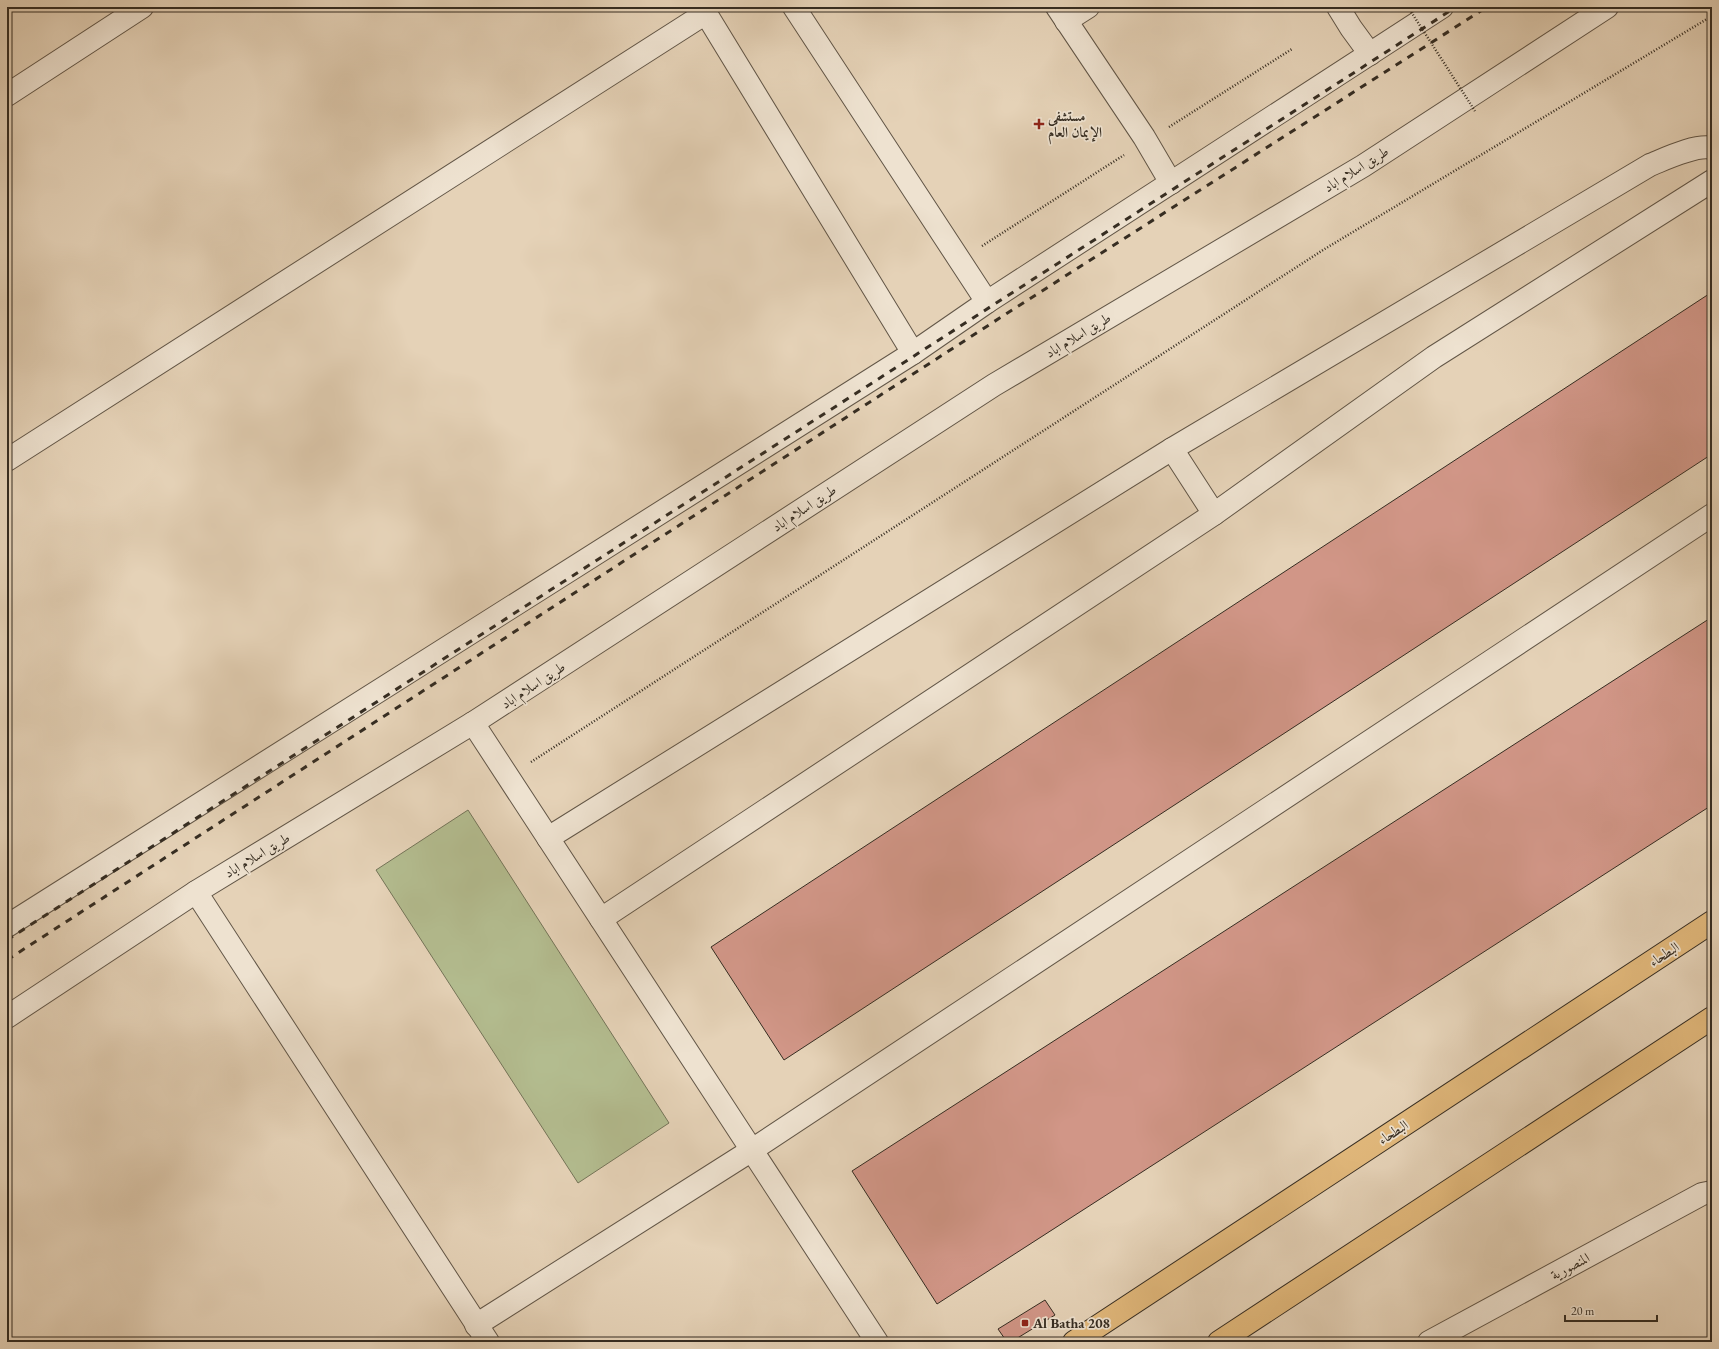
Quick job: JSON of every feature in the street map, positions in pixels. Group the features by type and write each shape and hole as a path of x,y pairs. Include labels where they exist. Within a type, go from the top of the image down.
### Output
{"main road":[{"name":"البطحاء","path":"1074,1342 1712,922"},
{"path":"1219,1342 1712,1018"}],"street":[{"path":"7,95 142,7"},
{"path":"794,7 987,302"},
{"path":"1088,7 1062,14 1146,141 1171,183"},
{"path":"1338,7 1370,54"},
{"path":"7,926 913,353 987,302 1442,7"},
{"name":"طريق اسلام اباد","path":"7,1017 196,892 473,723 994,385 1363,166 1607,7"},
{"path":"7,460 704,10 913,353"},
{"path":"548,838 1172,449 1650,165 1687,151 1708,147 1712,148"},
{"path":"601,919 1214,514 1434,357 1712,181"},
{"path":"1172,449 1214,514"},
{"path":"196,892 482,1333 752,1150 1712,515"},
{"path":"473,723 877,1342"},
{"name":"المنصورية","path":"1429,1342 1694,1198 1702,1194 1712,1192"}],"path":[{"path":"1408,7 1475,111"},
{"path":"508,777 1322,250 1712,16"},
{"path":"978,248 1292,49"}],"green space":[{"path":"468,810 669,1123 578,1183 376,870"}],"building":[{"path":"1712,292 1712,454 784,1060 711,947"},
{"path":"1712,617 1712,805 937,1304 852,1171"},
{"path":"1045,1300 1055,1315 1011,1342 1007,1342 998,1329"}],"railway":[{"path":"7,940 1456,7"},
{"path":"7,960 1009,312 1487,7"}],"place":[{"name":"مستشفى الإيمان العام","path":"1039,124"},
{"name":"Al Batha 208","path":"1025,1323"}]}
